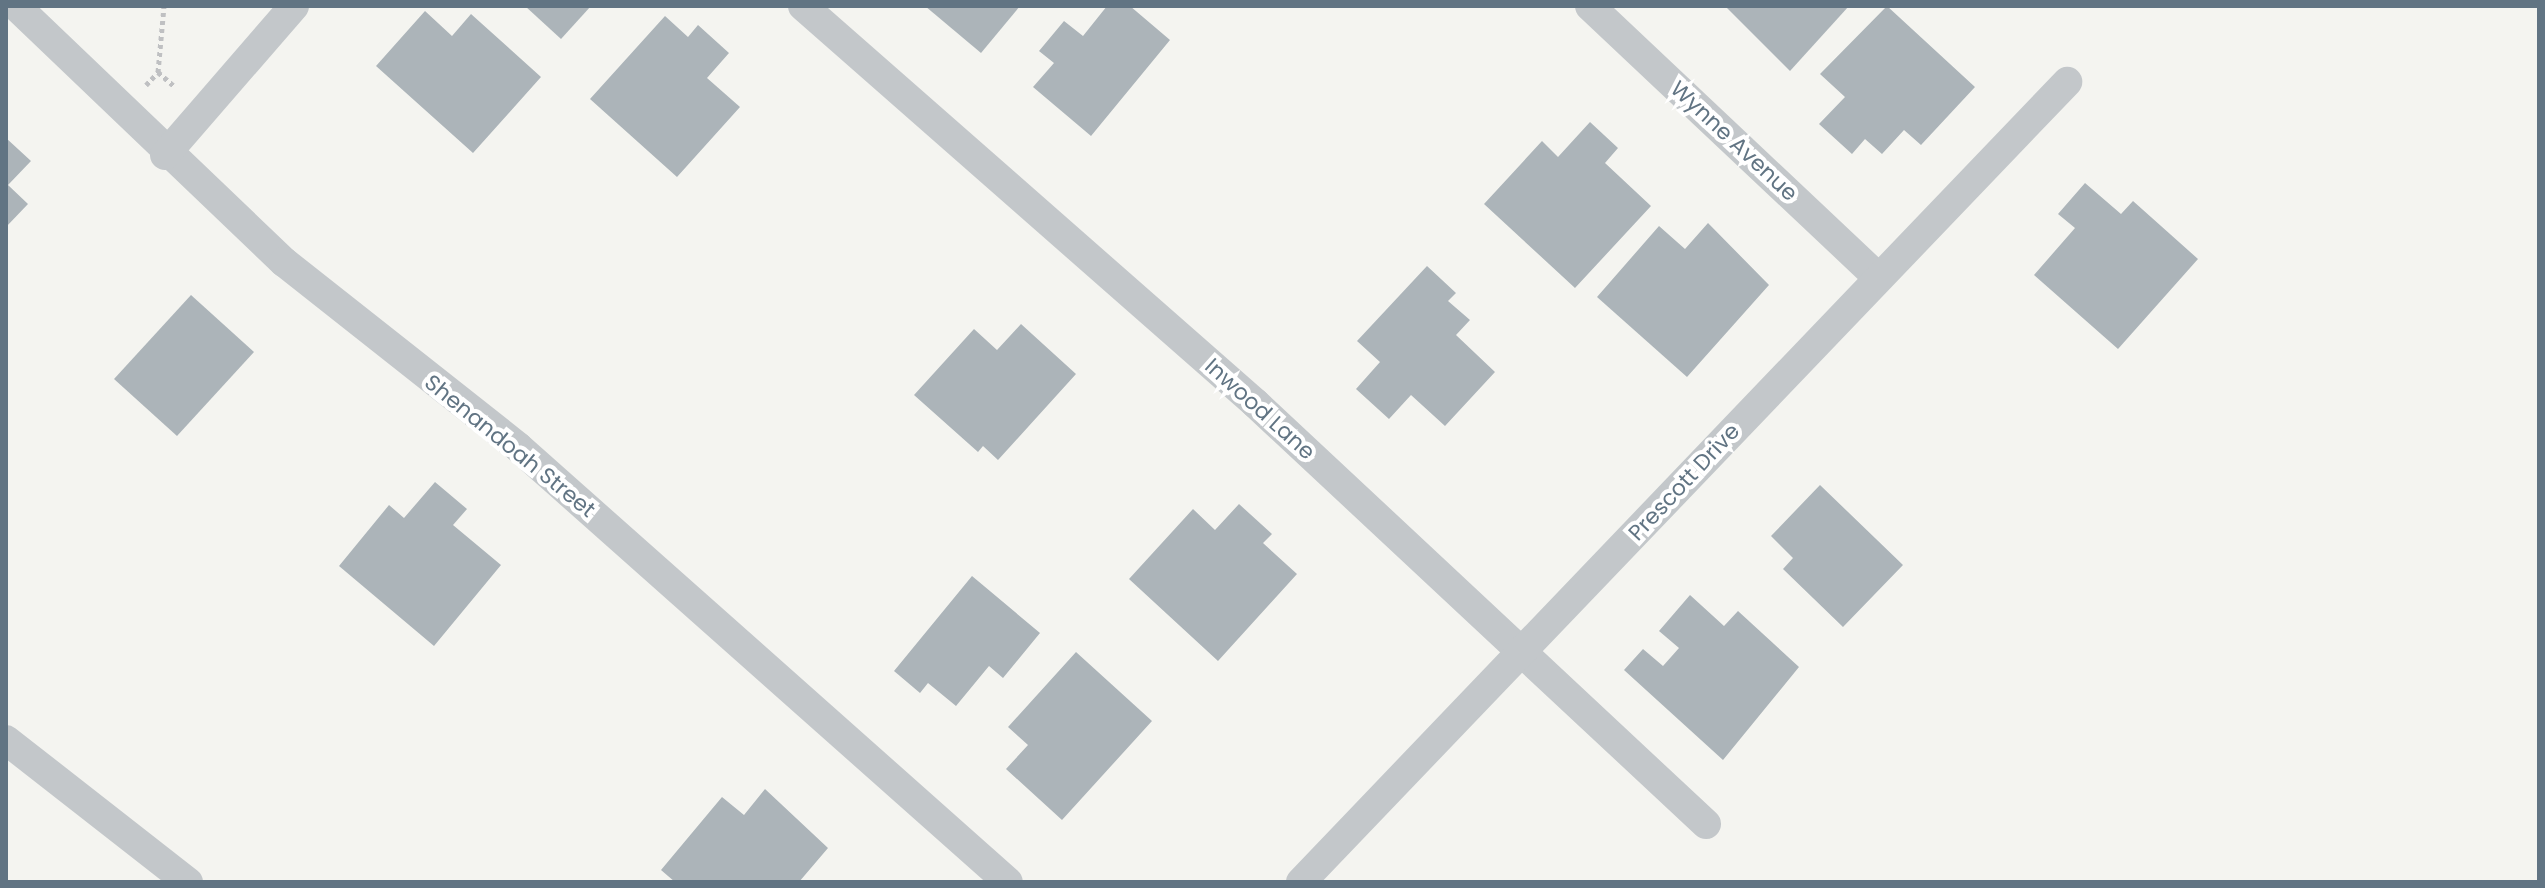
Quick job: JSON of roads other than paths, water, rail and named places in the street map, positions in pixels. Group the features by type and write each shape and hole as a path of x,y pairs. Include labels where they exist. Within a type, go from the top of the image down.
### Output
{"street":[{"name":"Shenandoah Street","path":"16,6 165,155 361,329 518,447 1008,882"},
{"path":"165,155 294,6"},
{"name":"Inwood Lane","path":"803,6 1255,403 1706,824"},
{"name":"Wynne Avenue","path":"1590,6 1877,276"},
{"name":"Prescott Drive","path":"1301,882 1523,652 1877,276 2067,82"},
{"path":"6,740 188,882"}]}
